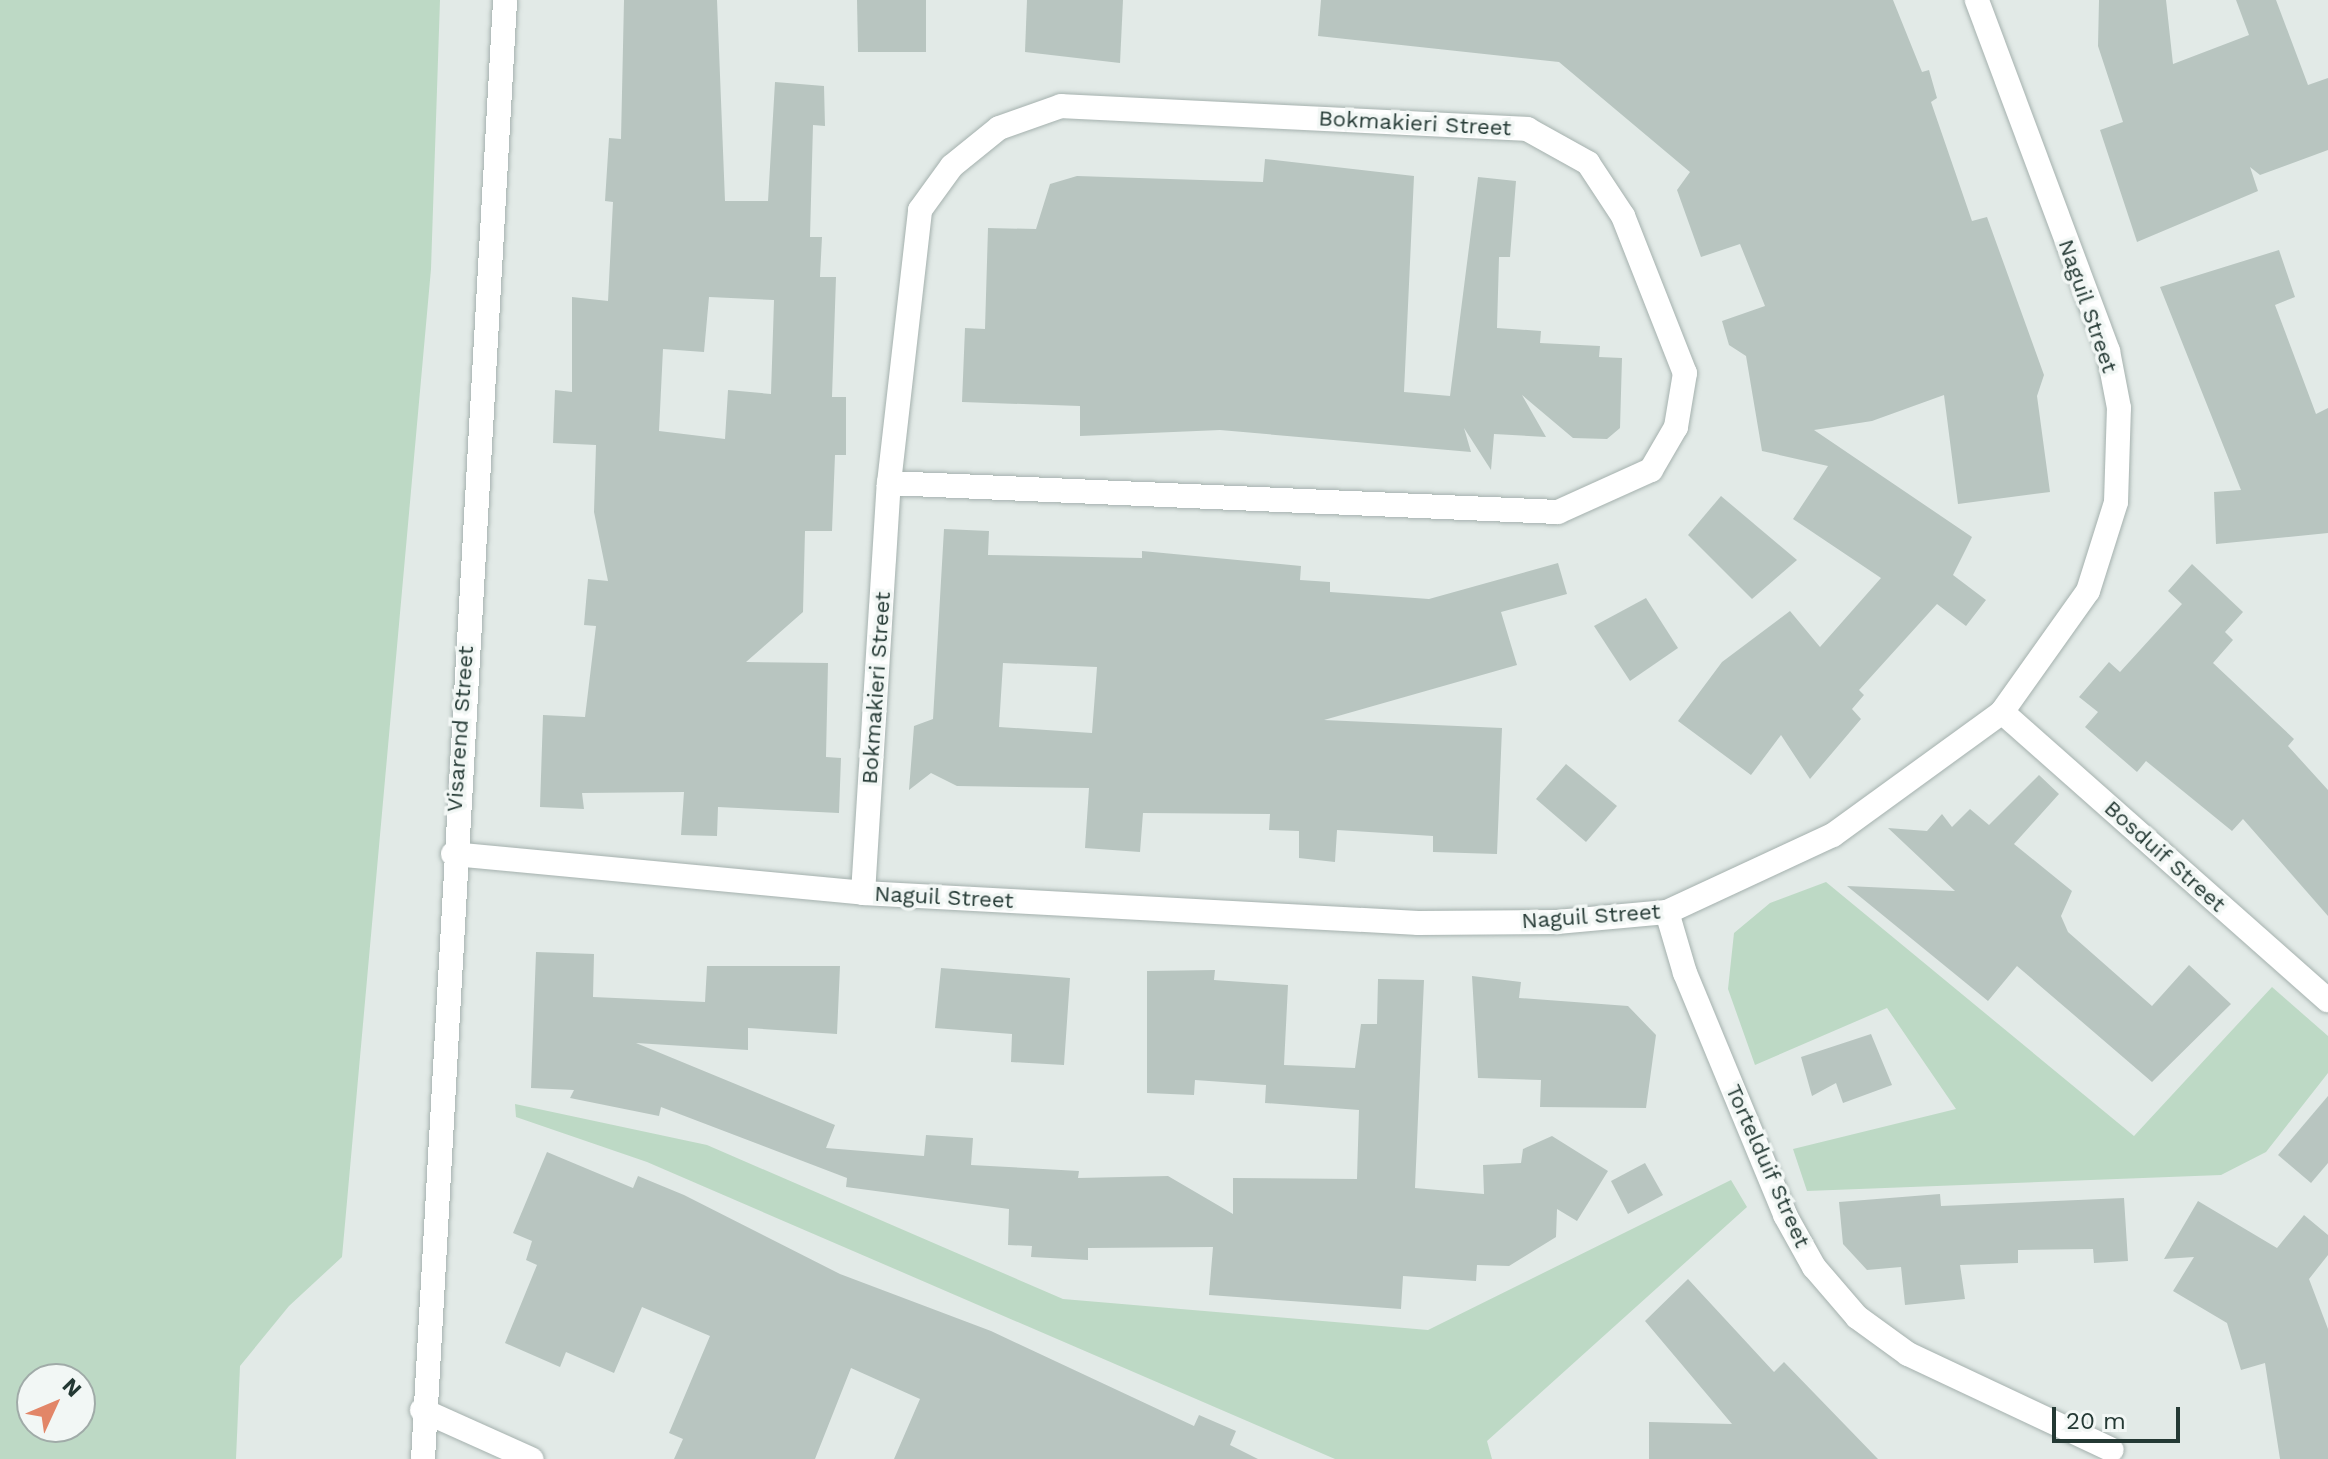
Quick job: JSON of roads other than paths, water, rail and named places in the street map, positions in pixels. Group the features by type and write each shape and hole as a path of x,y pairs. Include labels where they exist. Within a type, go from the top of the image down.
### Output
{"street":[{"name":"Visarend Street","path":"423,1459 422,1410 453,854 505,0"},
{"name":"Naguil Street","path":"453,854 863,893 1418,923 1667,912 1833,835 2002,712 2088,591 2106,546 2120,468 2119,408 2108,351 1977,0"},
{"name":"Bokmakieri Street","path":"863,893 889,483 920,210 952,166 999,128 1061,106 1527,129 1588,163 1623,216 1685,373 1676,427 1651,470 1558,512 889,483"},
{"name":"Bosduif Street","path":"2002,712 2328,1000"},
{"name":"Tortelduif Street","path":"1667,912 1702,1016 1785,1215 1814,1267 1857,1317 1908,1354 2112,1450"},
{"path":"422,1410 531,1459"}]}
